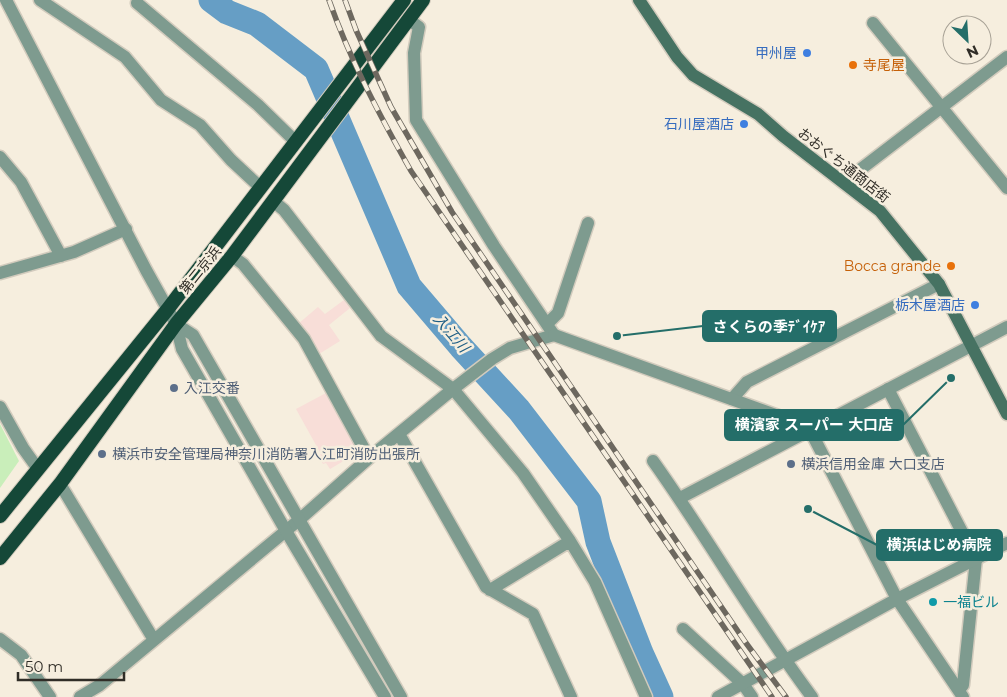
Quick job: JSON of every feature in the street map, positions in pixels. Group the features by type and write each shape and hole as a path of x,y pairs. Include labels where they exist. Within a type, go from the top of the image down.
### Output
{"highway":[{"name":"第二京浜","path":"0,516 167,310 404,0"},
{"name":"第二京浜","path":"0,558 60,484 176,324 232,256 423,0"}],"main road":[{"name":"おおぐち通商店街","path":"639,0 677,57 693,74 758,114 783,136 880,211 938,284 1007,414"}],"street":[{"path":"6,0 176,324 182,349 286,531 385,697"},
{"path":"40,0 125,57 162,100 200,125 231,160 260,187"},
{"path":"137,3 258,106 296,142"},
{"path":"408,19 419,27 414,53 416,120 494,246 554,335 795,422 810,430 897,599 961,694"},
{"path":"873,23 1007,188"},
{"path":"844,182 1007,58"},
{"path":"0,157 22,182 61,256"},
{"path":"273,201 284,210 381,336 453,389 524,473 595,582 646,697"},
{"path":"546,324 558,313 588,223"},
{"path":"0,273 74,252 126,229"},
{"path":"232,256 243,264 304,339 369,458"},
{"path":"732,399 747,382 938,284"},
{"path":"176,324 193,335 401,697"},
{"path":"680,498 1007,327"},
{"path":"80,697 100,685 300,520 369,458 492,359 510,348 554,335"},
{"path":"888,389 976,559 961,694"},
{"path":"0,407 23,448 38,469"},
{"path":"398,434 486,587 533,614 571,697"},
{"path":"653,461 680,498 785,661 812,697"},
{"path":"60,484 154,640"},
{"path":"490,590 570,541"},
{"path":"718,697 897,599 1007,543"},
{"path":"683,629 743,684 752,697"},
{"path":"0,639 21,655 50,697"}],"shaded area":[{"path":"344,300 350,308 329,325 340,341 319,354 298,324 318,307 325,314"},
{"path":"326,393 359,452 330,469 326,463 323,464 318,456 321,454 296,409"}],"green space":[{"path":"0,424 19,461 0,488"}],"waterway":[{"name":"入江川","path":"211,0 227,12 257,24 316,69 409,286 461,347 519,410 589,501 598,542 641,653 661,697"}],"railway":[{"path":"329,0 346,44 366,87 411,171 772,697"},
{"path":"345,0 356,30 391,107 452,212 746,643 786,697"}],"place":[{"name":"甲州屋","path":"807,53"},
{"name":"寺尾屋","path":"853,65"},
{"name":"石川屋酒店","path":"744,124"},
{"name":"Bocca grande","path":"951,266"},
{"name":"栃木屋酒店","path":"975,305"},
{"name":"さくらの季ﾃﾞｲｹｱ","path":"617,336"},
{"name":"横濱家 スーパー 大口店","path":"951,378"},
{"name":"入江交番","path":"174,388"},
{"name":"横浜市安全管理局神奈川消防署入江町消防出張所","path":"102,454"},
{"name":"横浜信用金庫 大口支店","path":"791,464"},
{"name":"横浜はじめ病院","path":"808,509"},
{"name":"一福ビル","path":"933,602"}]}
